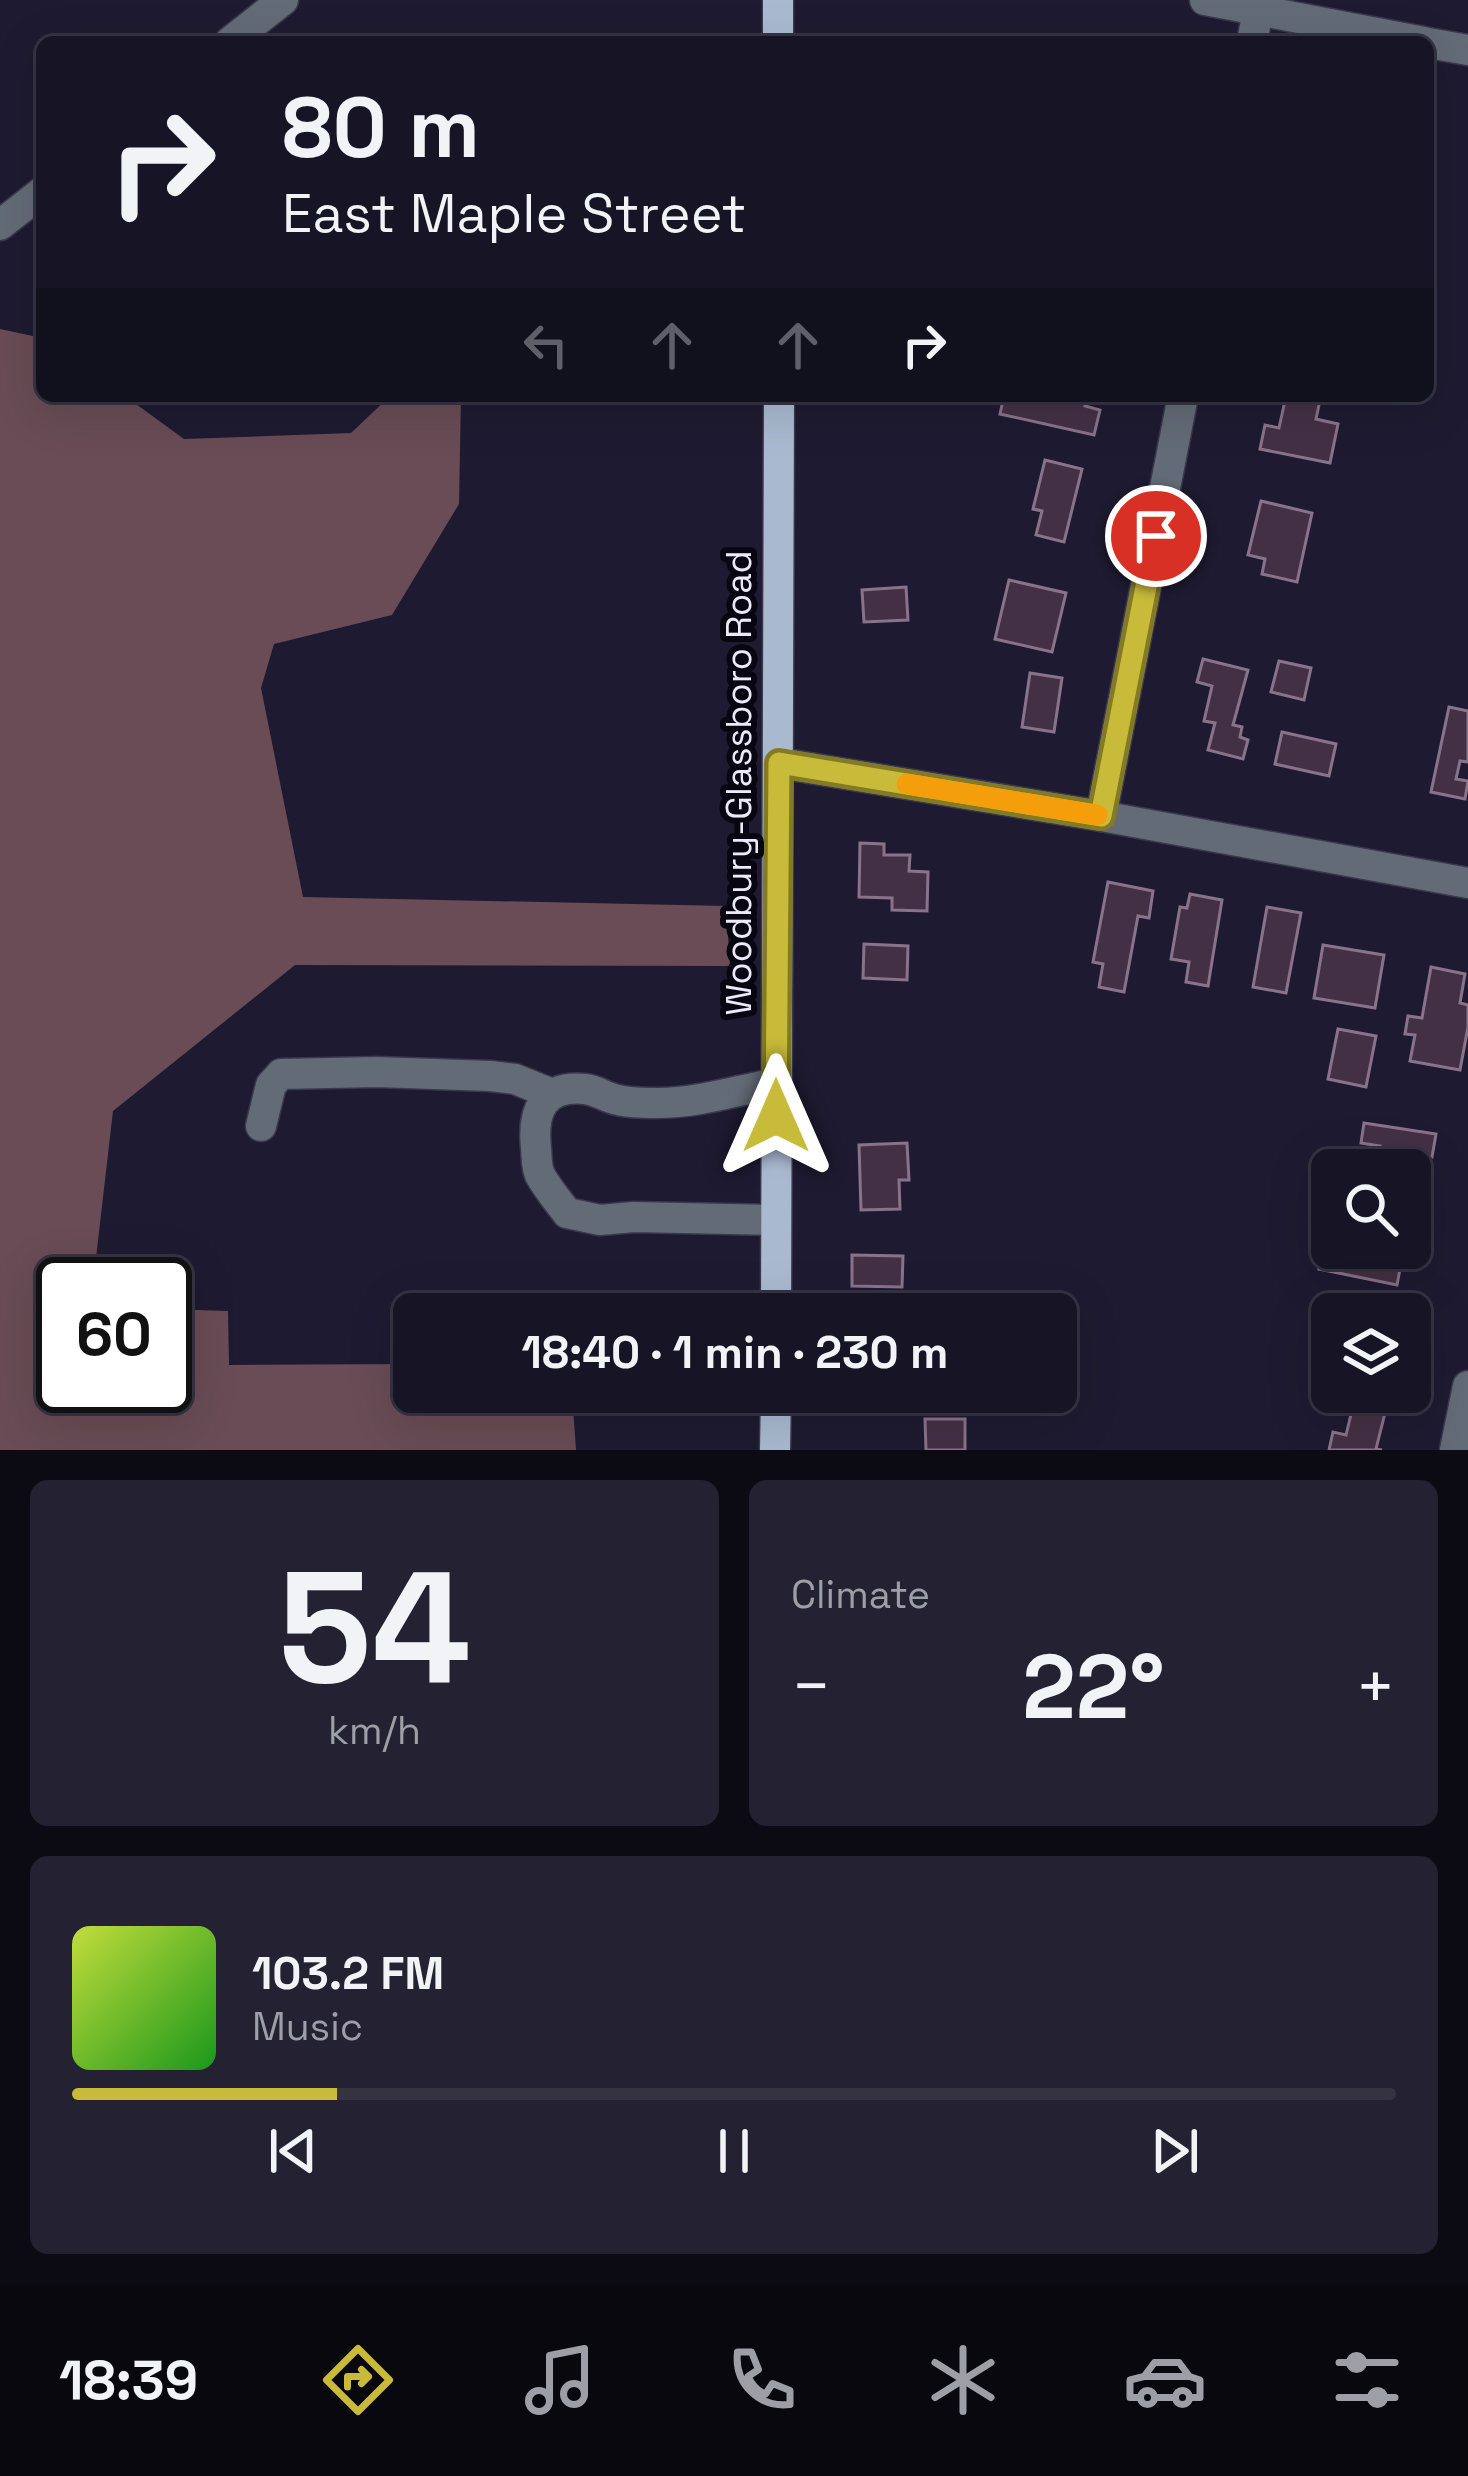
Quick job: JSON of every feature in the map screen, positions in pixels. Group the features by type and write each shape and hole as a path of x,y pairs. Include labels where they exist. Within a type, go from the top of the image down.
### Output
{"main road":[{"path":"778,0 778,36"},
{"name":"Woodbury-Glassboro Road","path":"776,1293 779,402"},
{"path":"776,1413 776,1450"}],"street":[{"path":"238,36 283,0"},
{"path":"1204,0 1260,5 1399,36"},
{"path":"1253,36 1260,5"},
{"path":"1434,44 1468,50"},
{"path":"0,225 36,197"},
{"path":"1101,816 1182,402"},
{"path":"779,763 1468,883"},
{"path":"262,1126 271,1084 281,1074 490,1076 515,1079 552,1094 582,1089 614,1100 652,1103 686,1102 776,1083"},
{"path":"552,1094 536,1118 538,1171 567,1213 600,1220 776,1220"},
{"path":"1455,1450 1468,1386"}],"shaded area":[{"path":"0,329 36,337 36,402 133,402 184,439 351,433 384,402 461,402 459,504 392,615 274,644 261,688 303,897 726,906 730,966 295,965 113,1111 96,1257 36,1257 36,1413 192,1413 192,1310 228,1311 229,1365 393,1364 393,1413 573,1413 576,1450 0,1450"}],"building":[{"path":"1003,402 1086,402 1085,406 1100,410 1094,435 1000,414"},
{"path":"1285,402 1320,402 1316,419 1338,424 1330,463 1260,449 1265,425 1279,428"},
{"path":"1045,460 1082,469 1064,542 1036,535 1042,511 1033,509"},
{"path":"1261,501 1312,513 1297,582 1262,574 1265,559 1248,555"},
{"path":"1009,580 1066,593 1052,652 995,639"},
{"path":"906,587 908,620 864,622 862,590"},
{"path":"1203,659 1248,670 1233,725 1242,727 1240,737 1248,740 1243,759 1208,750 1215,723 1204,721 1212,686 1197,682"},
{"path":"1279,661 1311,668 1304,700 1271,692"},
{"path":"1030,673 1062,678 1054,732 1022,727"},
{"path":"1449,707 1468,711 1468,762 1460,761 1456,779 1468,781 1465,799 1431,792"},
{"path":"1282,732 1336,744 1329,776 1275,764"},
{"path":"860,843 884,844 884,855 910,855 909,871 928,872 927,911 892,910 892,898 859,897"},
{"path":"1108,882 1153,891 1149,918 1138,916 1124,992 1099,987 1103,964 1093,962"},
{"path":"1190,894 1222,900 1208,986 1186,982 1189,962 1171,959 1180,907 1187,908"},
{"path":"1267,907 1301,913 1286,993 1253,987"},
{"path":"864,944 908,946 907,980 863,978"},
{"path":"1323,945 1384,955 1375,1008 1314,998"},
{"path":"1431,967 1465,974 1460,1003 1468,1005 1468,1027 1460,1070 1410,1061 1415,1035 1405,1034 1408,1016 1422,1018"},
{"path":"1338,1029 1376,1036 1366,1087 1328,1079"},
{"path":"1364,1123 1436,1134 1432,1157 1431,1149 1380,1149 1361,1143"},
{"path":"907,1143 909,1180 899,1180 900,1209 861,1210 859,1145"},
{"path":"852,1255 903,1256 902,1287 852,1286"},
{"path":"1319,1269 1400,1269 1397,1285"},
{"path":"1351,1413 1385,1413 1376,1449 1382,1450 1329,1450 1333,1432 1346,1435"},
{"path":"925,1419 965,1419 965,1450 926,1450"}],"slow traffic":[{"path":"907,784 1097,815"}],"route":[{"path":"776,1116 779,763 1101,816 1156,536"}]}
